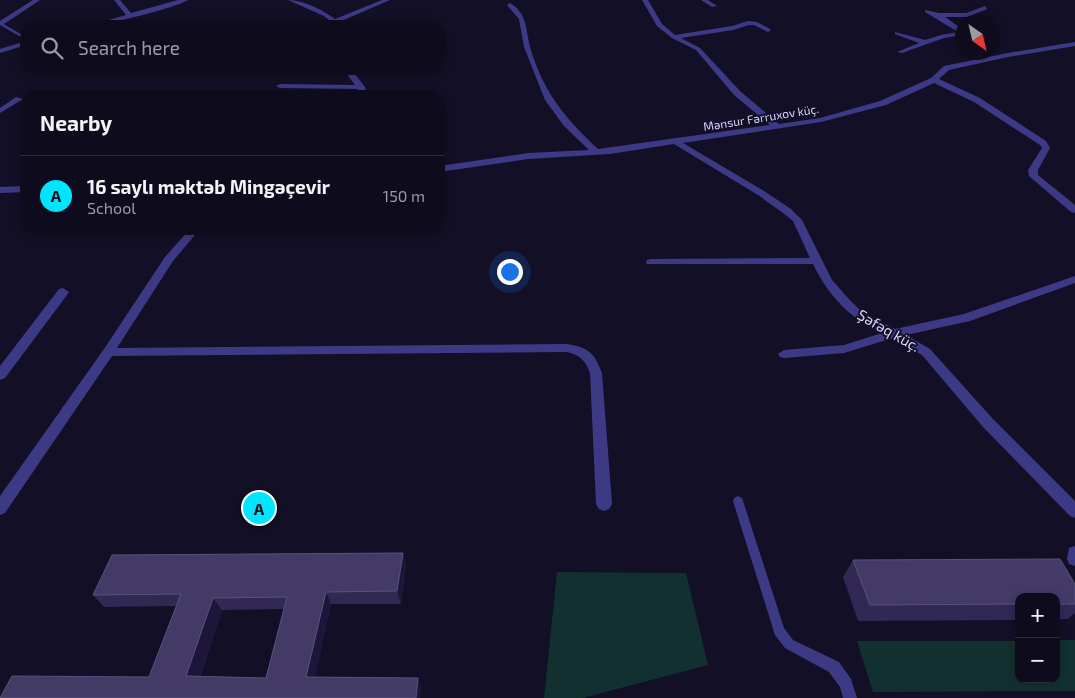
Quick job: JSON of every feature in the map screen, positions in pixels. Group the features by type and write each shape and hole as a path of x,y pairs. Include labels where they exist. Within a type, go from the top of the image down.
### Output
{"street":[{"path":"1,23 37,0"},
{"path":"117,0 130,16"},
{"path":"114,20 185,0"},
{"path":"291,0 329,20"},
{"path":"345,20 387,0"},
{"path":"645,0 659,24 674,36 698,49 737,93 778,127"},
{"path":"704,0 714,6"},
{"path":"510,5 522,19 527,47 538,78 550,100 567,124 596,152"},
{"path":"926,12 940,15 967,15 985,8"},
{"path":"940,15 955,28"},
{"path":"674,36 732,28 748,23 755,23 768,30"},
{"path":"897,33 924,42"},
{"path":"900,52 924,42 955,33"},
{"name":"Mənsur Fərruxov küç.","path":"445,168 528,156 596,152 676,142 842,116 883,102 934,80 948,68 1004,53 1075,44"},
{"path":"0,51 20,46"},
{"path":"352,75 362,90"},
{"path":"934,80 977,100 1043,143 1046,148 1033,170 1034,176 1075,210"},
{"path":"280,86 361,87"},
{"path":"0,111 19,99"},
{"name":"Şəfəq küç.","path":"676,142 761,192 797,220 827,280 858,315 875,326 894,333 926,352 988,423 1075,510"},
{"path":"0,190 20,189"},
{"path":"0,508 108,352 169,259 191,235"},
{"path":"651,262 817,261"},
{"path":"784,354 844,349 894,333 966,318 1075,279"},
{"path":"0,374 63,292"},
{"path":"108,352 557,348 581,350 590,357 596,373 604,504"},
{"path":"1075,553 1075,560"}],"lane":[{"path":"1,23 20,35"},
{"path":"738,501 778,631 788,644 834,667 846,684 850,698"}],"green space":[{"path":"557,572 686,573 708,665 583,698 544,698"},
{"path":"1060,640 1075,640 1075,691 873,692 857,641 1015,641 1015,683 1060,683"}],"building":[{"path":"403,553 397,591 326,592 306,677 418,678 416,698 0,698 12,676 149,677 181,594 93,595 112,555","holes":["287,597 266,678 186,676 213,598"]},
{"path":"1060,559 1075,584 1075,604 1060,604 1060,593 1015,593 1015,604 870,605 853,560"}],"place":[{"name":"16 saylı məktəb Mingəçevir","path":"259,508"}]}
